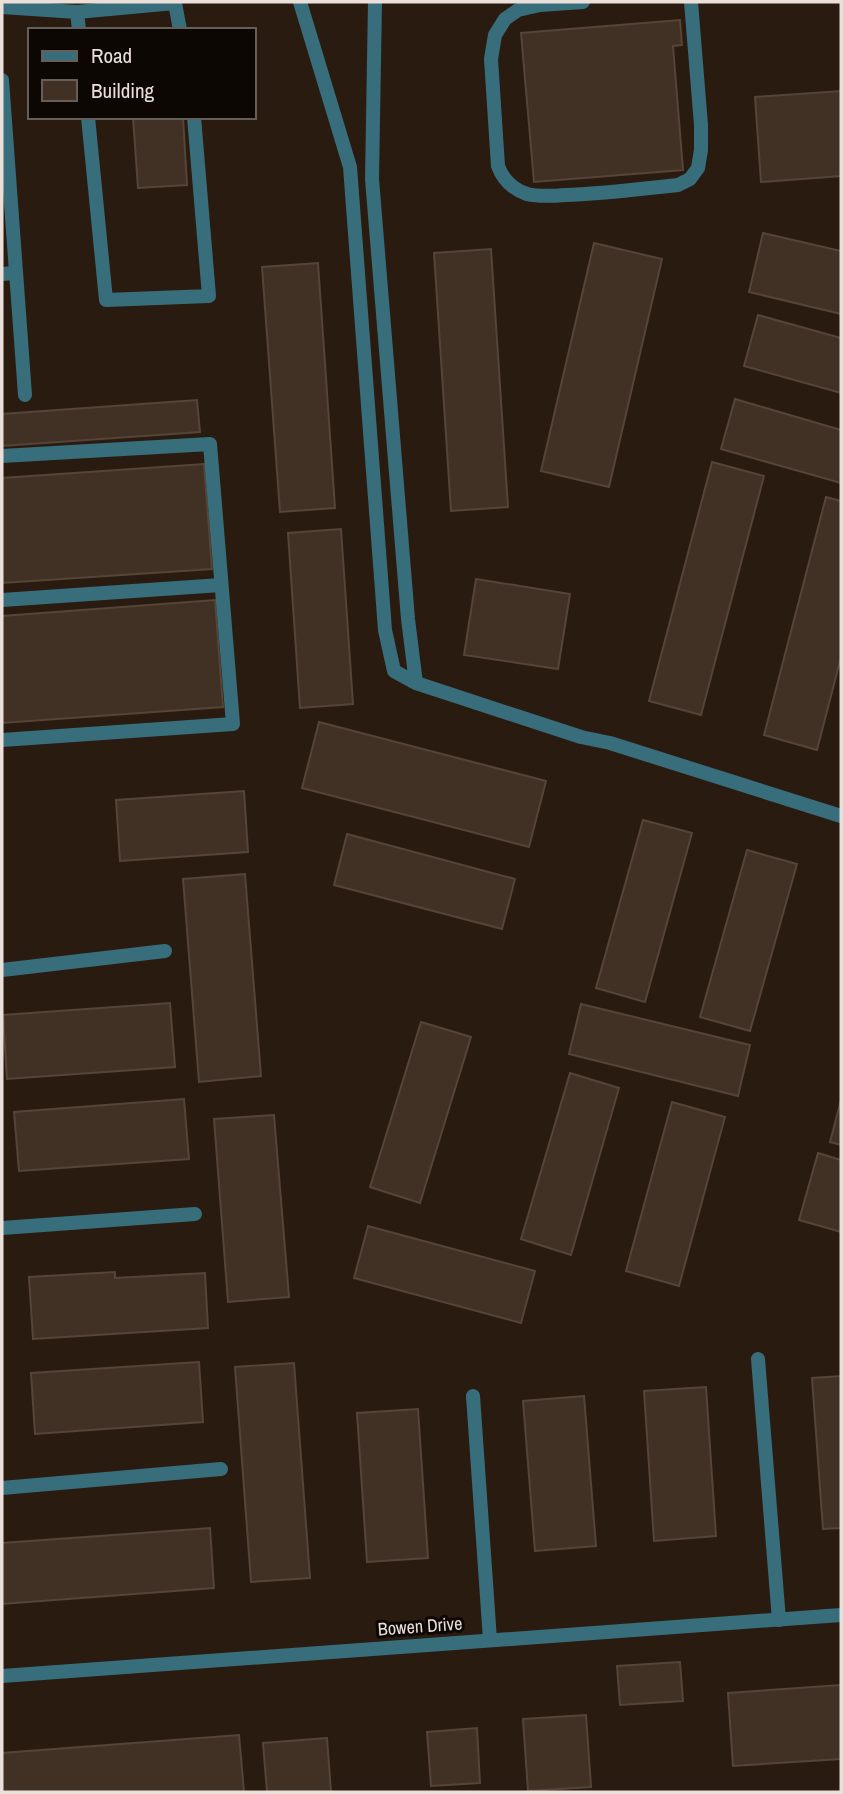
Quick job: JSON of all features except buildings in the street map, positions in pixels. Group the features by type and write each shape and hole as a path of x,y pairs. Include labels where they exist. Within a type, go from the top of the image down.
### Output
{"street":[{"path":"300,2 350,167 385,630 394,671 416,683 581,737 610,743 841,816"},
{"path":"375,2 372,179 407,605 416,683"},
{"path":"583,2 540,5 518,10 505,19 495,35 491,59 498,166 502,178 528,194 582,195 678,185 690,179 698,168 701,150 691,2"},
{"path":"2,7 77,12 175,3 180,28"},
{"path":"77,12 79,28"},
{"path":"2,80 9,273 25,395"},
{"path":"88,119 107,300 209,296 194,119"},
{"path":"2,456 210,444 233,724 2,740"},
{"path":"2,600 221,585"},
{"path":"2,970 165,951"},
{"path":"2,1228 195,1214"},
{"path":"758,1359 779,1620"},
{"path":"473,1396 490,1640"},
{"path":"2,1488 221,1469"},
{"name":"Bowen Drive","path":"2,1676 841,1615"}]}
